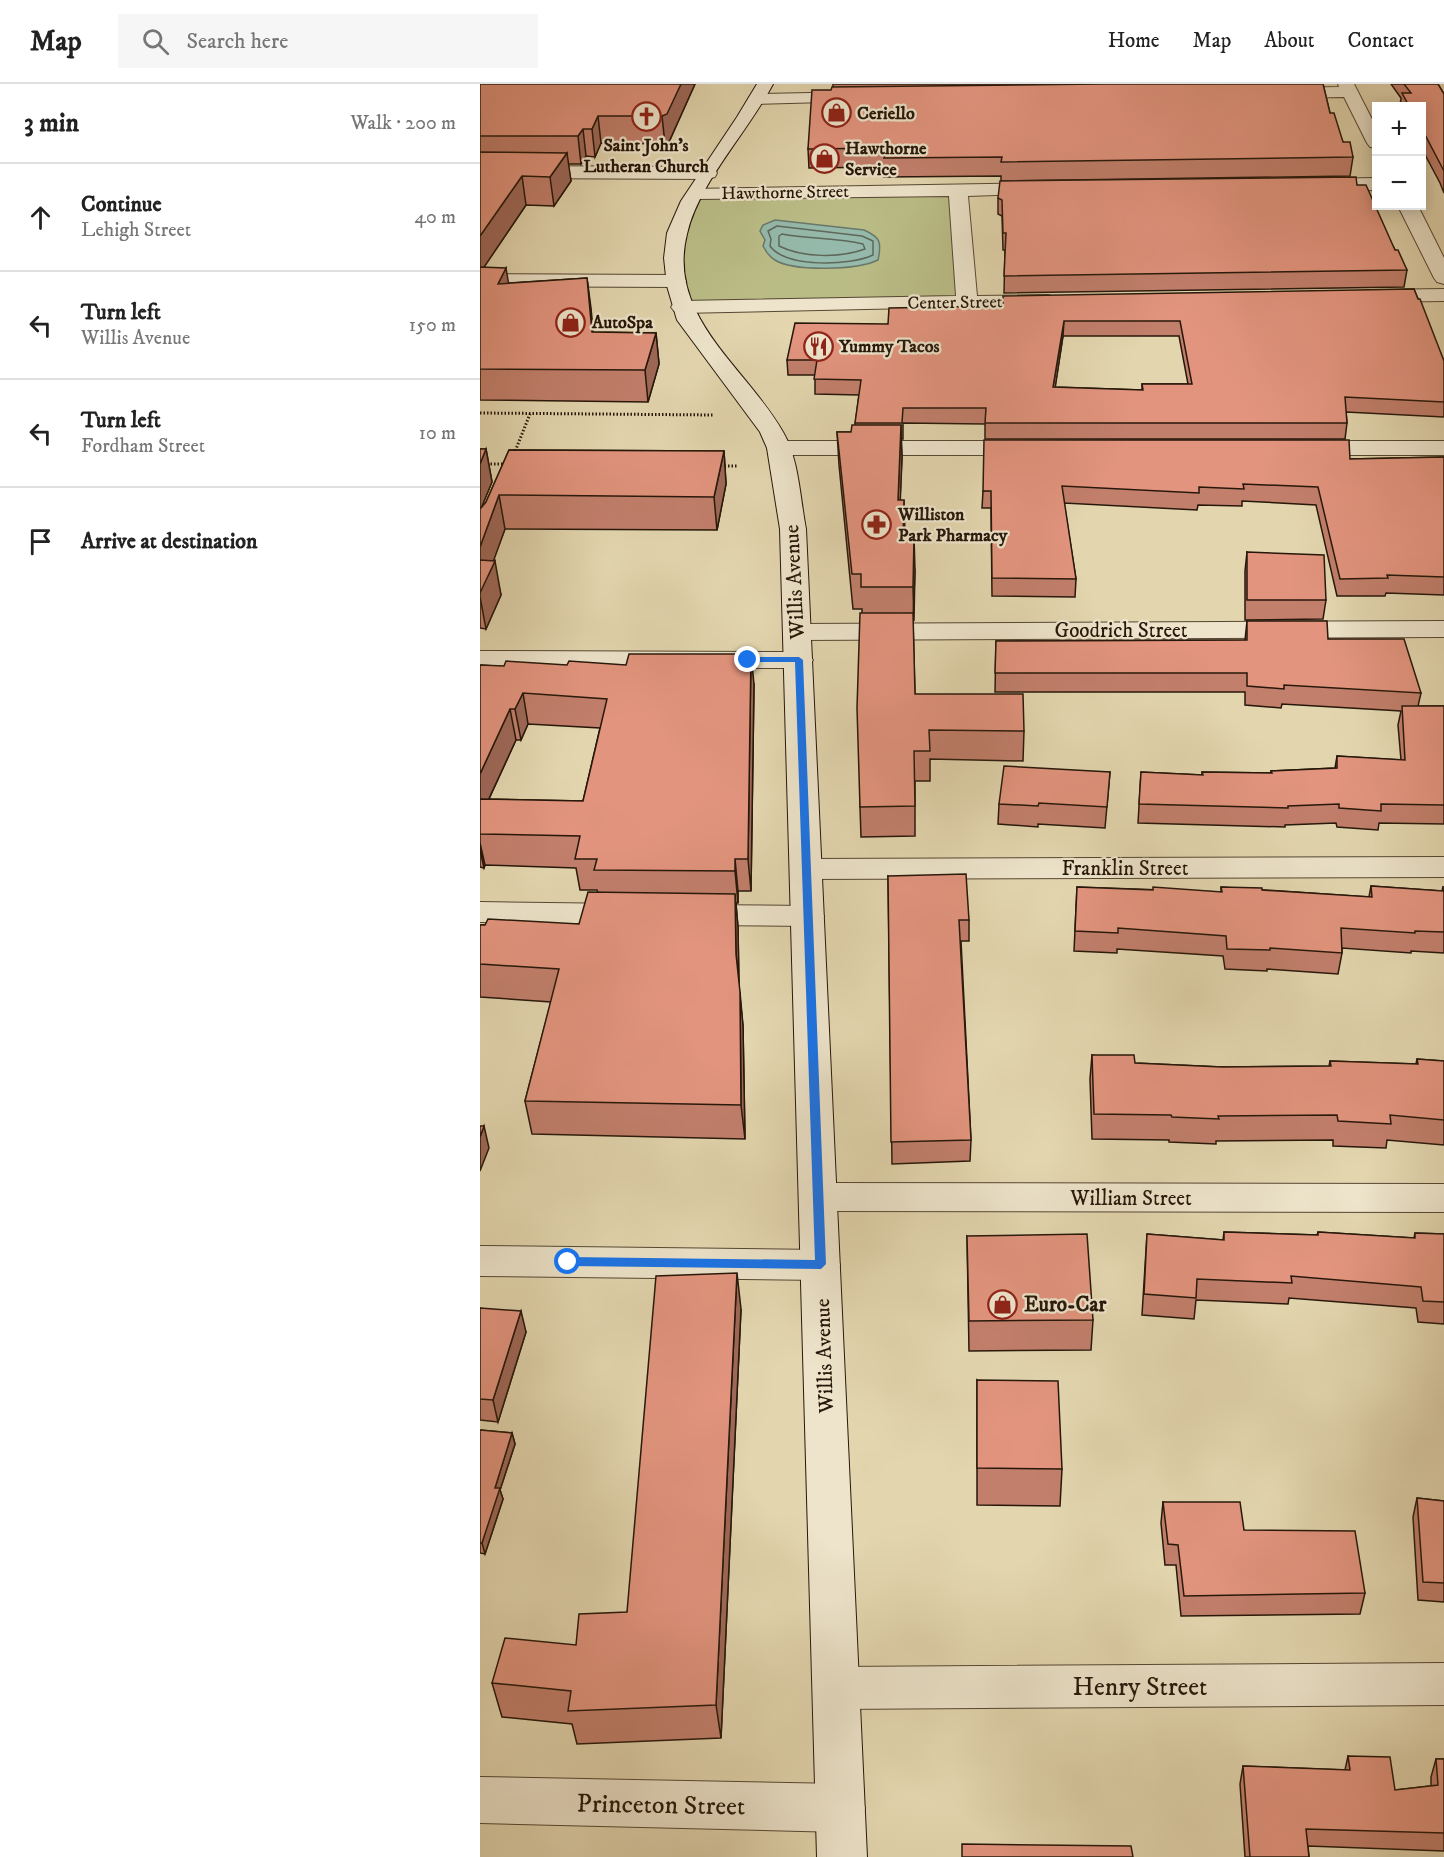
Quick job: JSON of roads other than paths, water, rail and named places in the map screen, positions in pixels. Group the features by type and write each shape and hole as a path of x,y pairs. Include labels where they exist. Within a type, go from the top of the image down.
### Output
{"street":[{"path":"1269,93 1348,88 1372,134"},
{"path":"761,91 870,97"},
{"name":"Willis Avenue","path":"761,91 681,222 674,251 678,294 700,338 759,412 771,431 778,448 793,529 842,1857"},
{"name":"Hawthorne Street","path":"480,172 703,183 958,190 1065,188"},
{"path":"1293,185 1372,184"},
{"path":"958,190 967,302"},
{"path":"1410,210 1444,278"},
{"name":"Center Street","path":"480,280 678,294 967,302 1063,301"},
{"path":"1349,297 1444,296"},
{"path":"778,448 1053,448"},
{"path":"1278,448 1444,448"},
{"name":"Goodrich Street","path":"798,632 1444,629"},
{"path":"480,659 799,660"},
{"name":"Franklin Street","path":"806,869 1444,867"},
{"path":"480,912 808,916"},
{"name":"William Street","path":"818,1197 1444,1198"},
{"path":"480,1261 821,1264"},
{"name":"Henry Street","path":"836,1688 1444,1684"},
{"name":"Princeton Street","path":"480,1800 841,1808"}],"water":[{"path":"775,220 864,230 874,235 880,244 878,260 842,268 811,268 784,264 771,257 763,246 765,240 760,231 763,225"}],"place":[{"name":"Ceriello","path":"836,113"},
{"name":"Saint John's Lutheran Church","path":"646,116"},
{"name":"Hawthorne Service","path":"824,158"},
{"name":"AutoSpa","path":"571,322"},
{"name":"Yummy Tacos","path":"818,346"},
{"name":"Williston Park Pharmacy","path":"877,524"},
{"name":"Euro-Car","path":"1003,1304"}]}
